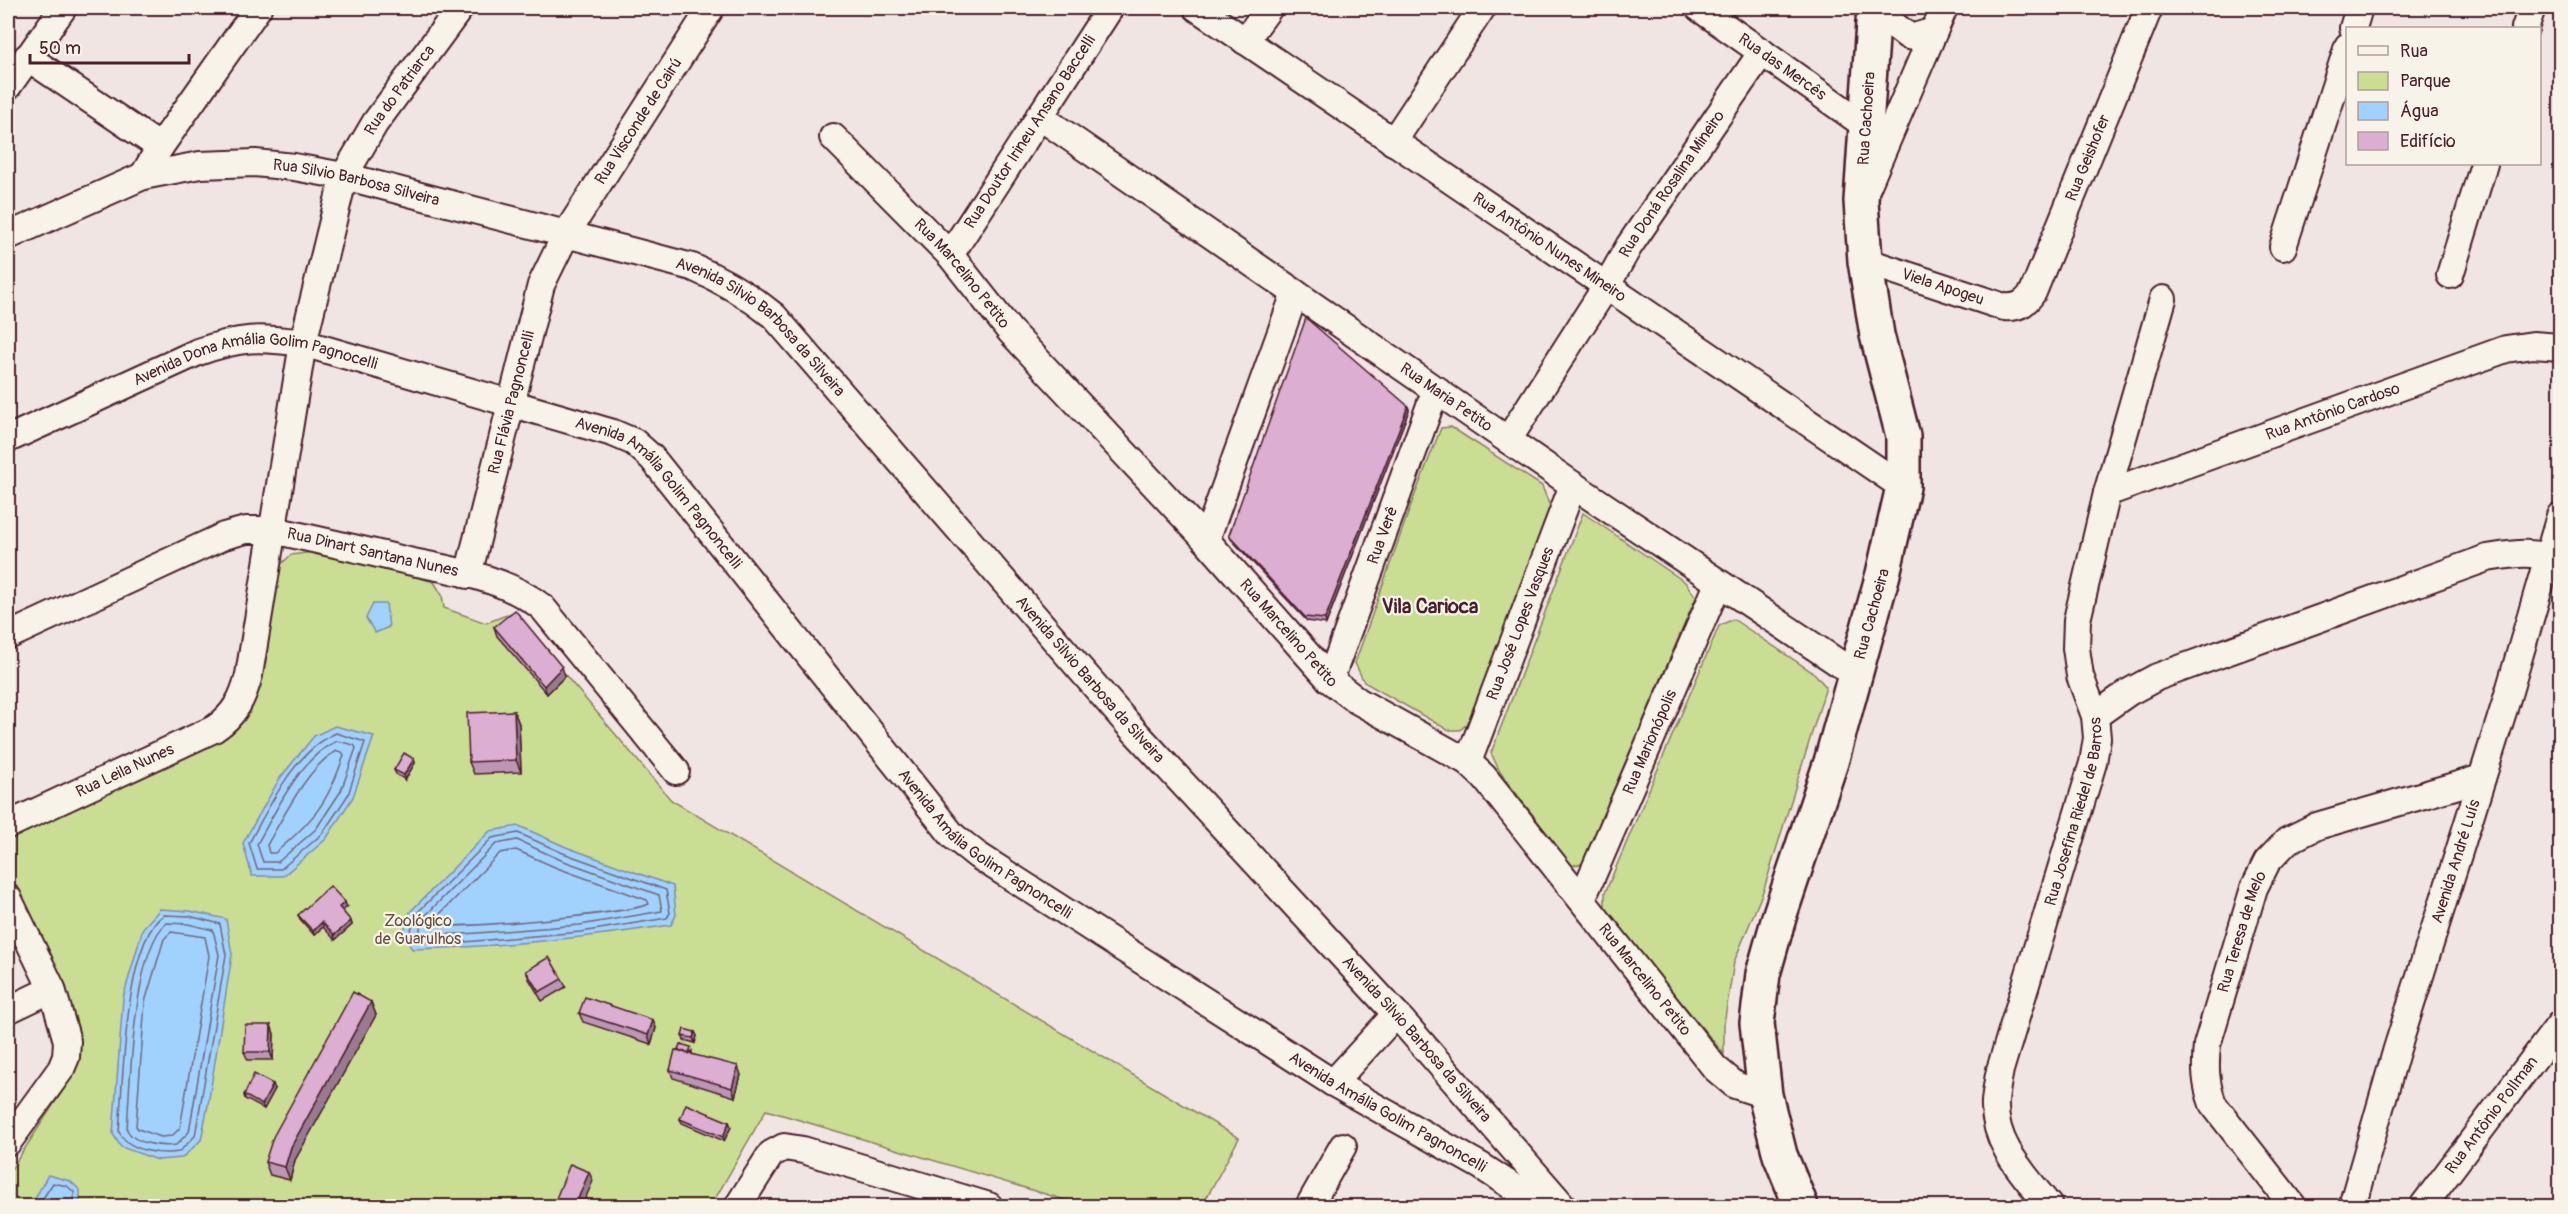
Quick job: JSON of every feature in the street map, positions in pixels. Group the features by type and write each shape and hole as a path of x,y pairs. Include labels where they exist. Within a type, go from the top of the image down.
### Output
{"main road":[{"name":"Rua Cachoeira","path":"1801,1206 1780,1155 1765,1095 1757,1023 1763,974 1780,914 1831,762 1883,574 1903,487 1903,436 1877,335 1865,261 1861,201 1874,9"}],"street":[{"path":"8,86 63,8"},
{"path":"143,176 160,147 258,8"},
{"name":"Rua do Patriarca","path":"236,708 249,675 303,343 344,176 375,123 460,8"},
{"name":"Rua Visconde de Cairú","path":"566,234 711,8"},
{"name":"Rua Doutor Irineu Ansano Baccelli","path":"950,255 1110,8"},
{"name":"Rua Antônio Nunes Mineiro","path":"1197,8 1903,487"},
{"path":"1245,41 1269,8"},
{"path":"1393,142 1482,8"},
{"name":"Rua das Mercês","path":"1699,8 1866,126"},
{"name":"Rua Geishofer","path":"2021,305 2033,292 2149,8"},
{"path":"2353,27 2359,8"},
{"path":"2525,27 2532,8"},
{"path":"1874,9 1908,36 1939,19"},
{"path":"1861,201 1939,19"},
{"name":"Rua Doná Rosalina Mineiro","path":"1509,441 1629,246 1762,52"},
{"path":"2283,247 2346,52"},
{"path":"27,57 160,147"},
{"name":"Rua Maria Petito","path":"1039,116 1573,485 1855,674"},
{"name":"Rua Marcelino Petito","path":"833,137 950,255 1010,332 1206,540 1330,680 1358,701 1468,762 1485,777 1715,1068 1735,1085 1765,1095"},
{"name":"Rua Silvio Barbosa Silveira","path":"8,236 143,176 200,165 255,163 344,176 566,234"},
{"path":"2450,275 2484,165"},
{"name":"Rua Flávia Pagnoncelli","path":"468,574 541,285 566,234"},
{"name":"Avenida Silvio Barbosa da Silveira","path":"566,234 692,267 722,279 774,316 1127,723 1396,1014 1563,1206"},
{"name":"Viela Apogeu","path":"1865,261 2004,307 2021,305"},
{"path":"1206,540 1295,293"},
{"name":"Rua Josefina Riedel de Barros","path":"2049,1206 2010,1157 1999,1134 1995,1104 2000,1070 2093,763 2097,738 2095,716 2080,676 2076,648 2077,620 2107,493 2163,299"},
{"name":"Avenida Dona Amália Golim Pagnocelli","path":"8,439 198,352 231,340 265,338 303,343 510,404"},
{"name":"Rua Antônio Cardoso","path":"2107,493 2506,349 2533,345 2560,347"},
{"name":"Rua Verê","path":"1330,680 1436,389"},
{"name":"Avenida Amália Golim Pagnoncelli","path":"510,404 613,433 634,442 652,458 953,836 977,855 1333,1083 1481,1166 1542,1206"},
{"name":"Rua José Lopes Vasques","path":"1468,762 1573,485"},
{"name":"Avenida André Luís","path":"2352,1206 2396,1052 2554,559 2560,516"},
{"name":"Rua Dinart Santana Nunes","path":"8,636 224,536 246,531 273,530 468,574 504,584 526,595 542,607 676,771"},
{"path":"2095,716 2129,692 2157,677 2487,558 2516,554 2554,559"},
{"name":"Rua Marionópolis","path":"1582,899 1718,584"},
{"name":"Rua Leila Nunes","path":"8,825 214,729 226,721 236,708"},
{"name":"Rua Teresa de Melo","path":"2293,1206 2214,1104 2207,1088 2205,1071 2207,1045 2254,888 2267,862 2287,841 2317,826 2482,778"},
{"path":"8,898 52,989 67,1041 66,1057 61,1070 8,1142"},
{"path":"8,1010 52,989"},
{"path":"1333,1083 1396,1014"},
{"name":"Rua Antônio Pollman","path":"2429,1204 2560,1024"},
{"path":"1309,1206 1343,1146"},
{"path":"738,1206 765,1161 777,1149 784,1147 797,1148 953,1202 989,1206"}],"green space":[{"path":"1451,427 1542,486 1551,509 1470,721 1460,730 1448,730 1364,682 1355,663 1441,428"},
{"path":"1583,513 1685,582 1696,597 1582,864 1571,865 1500,772 1491,753"},
{"name":"Zoológico de Guarulhos","path":"321,551 434,582 442,595 444,608 486,623 514,612 671,800 1239,1138 1202,1206 1085,1206 766,1110 711,1206 8,1206 8,1174 73,1075 74,1031 8,883 8,840 218,739 271,573 291,555"},
{"path":"1733,619 1815,674 1826,687 1764,889 1734,962 1724,1024 1724,1054 1605,911 1605,893 1719,626"}],"water":[{"path":"373,604 386,604 389,627 375,633 366,618"},
{"path":"335,726 374,736 353,797 326,839 283,876 252,876 243,843 280,778 314,736"},
{"path":"519,826 566,847 673,886 676,915 671,925 542,941 412,949 403,935 410,912 490,831"},
{"path":"160,909 190,911 226,919 232,955 201,1140 182,1158 158,1160 121,1147 113,1134 123,998 143,928"},
{"path":"48,1175 70,1181 80,1190 80,1206 31,1206"}],"building":[{"path":"1306,318 1408,406 1325,619 1305,617 1229,535"},
{"path":"515,610 562,667 544,686 494,627"},
{"path":"514,711 516,760 469,762 467,713"},
{"path":"404,753 414,759 404,775 394,770"},
{"path":"330,886 345,902 339,907 351,921 334,935 322,922 313,931 298,915"},
{"path":"549,957 562,979 539,992 526,971"},
{"path":"353,992 371,1002 291,1147 285,1167 265,1162 273,1137"},
{"path":"585,997 653,1020 648,1035 579,1013"},
{"path":"245,1025 271,1025 270,1052 244,1052"},
{"path":"684,1029 695,1032 693,1038 682,1036"},
{"path":"680,1044 691,1047 689,1053 678,1050"},
{"path":"675,1050 738,1066 732,1088 670,1070"},
{"path":"254,1074 273,1084 262,1105 244,1095"},
{"path":"686,1104 729,1122 723,1137 680,1119"},
{"path":"570,1164 589,1172 575,1206 553,1206"}],"district":[{"name":"Vila Carioca","path":"1430,606"}]}
